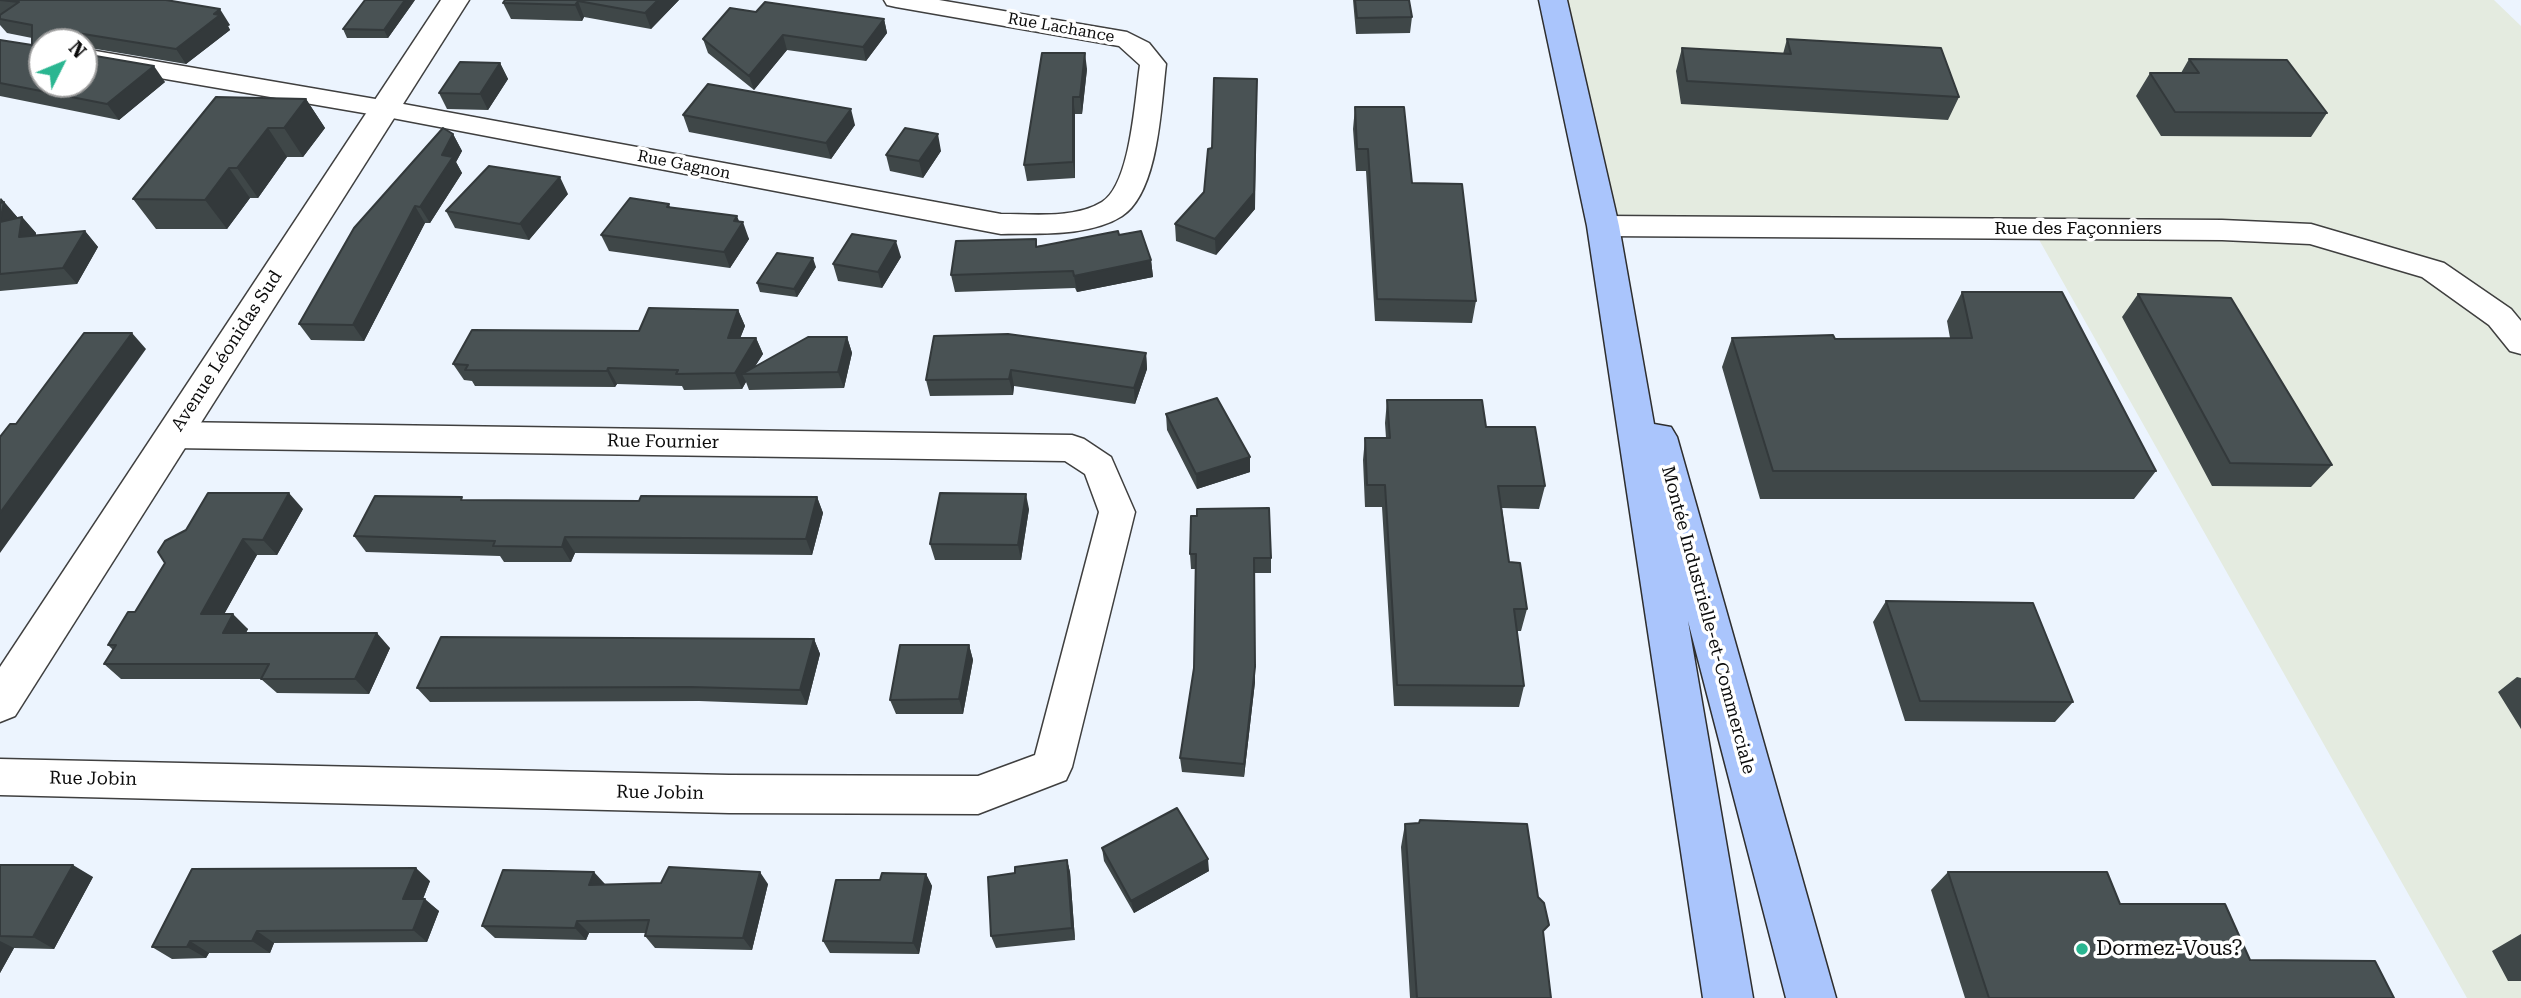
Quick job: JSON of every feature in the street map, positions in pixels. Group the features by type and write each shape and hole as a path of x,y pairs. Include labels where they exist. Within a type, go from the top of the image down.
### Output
{"main road":[{"name":"Montée Industrielle-et-Commerciale","path":"1553,0 1604,234 1811,998"},
{"name":"Montée Industrielle-et-Commerciale","path":"1604,234 1727,998"}],"street":[{"name":"Avenue Léonidas Sud","path":"0,703 172,435 387,109 455,0"},
{"name":"Rue Lachance","path":"896,0 1127,40 1140,48"},
{"name":"Rue Gagnon","path":"98,59 387,109 1001,224 1071,221 1114,209 1133,183 1153,64 1140,48"},
{"name":"Rue des Façonniers","path":"1604,234 2222,230 2311,234 2433,270 2500,317 2521,343"},
{"name":"Rue Fournier","path":"172,435 1072,448 1099,466 1117,512"},
{"name":"Rue Jobin","path":"0,777 729,794 978,795 1052,766 1117,512"}],"shaded area":[{"path":"1547,0 2494,0 2521,26 2521,998 2467,998 2033,229 1603,226"}],"building":[{"path":"0,0 166,0 220,9 214,14 220,15 176,49 98,36 98,28 32,28 32,25 0,19 0,15 19,2"},
{"path":"365,0 405,0 384,30 343,29"},
{"path":"505,0 658,0 645,13 578,1 575,5 503,3"},
{"path":"1355,0 1409,0 1412,17 1357,18"},
{"path":"765,2 884,19 863,47 783,35 749,76 703,39 730,8 756,12"},
{"path":"1787,39 1941,48 1959,97 1687,81 1682,48 1791,54"},
{"path":"0,40 28,44 28,88 0,83"},
{"path":"1042,53 1085,53 1080,97 1073,97 1073,162 1024,165"},
{"path":"98,56 154,66 107,104 76,98 98,98"},
{"path":"2189,59 2287,60 2327,113 2175,112 2150,73 2199,73"},
{"path":"460,62 500,63 480,94 439,93"},
{"path":"1214,78 1257,79 1254,193 1215,239 1175,224 1204,192 1208,149 1212,148"},
{"path":"708,84 851,109 826,143 683,115"},
{"path":"216,97 306,99 284,128 268,128 237,168 229,168 205,200 133,199"},
{"path":"1355,107 1404,107 1412,183 1462,184 1476,301 1377,299 1368,149 1357,149"},
{"path":"443,128 453,134 442,155 453,157 420,207 415,206 353,325 299,324 354,228"},
{"path":"905,128 938,134 919,161 886,155"},
{"path":"489,166 560,177 520,224 446,211"},
{"path":"630,198 669,204 667,207 737,216 734,221 743,222 724,252 601,235"},
{"path":"4,202 0,222 0,203"},
{"path":"22,217 19,237 85,231 63,268 0,274 0,222"},
{"path":"1118,231 1119,235 1141,231 1151,260 1074,276 1073,271 951,275 956,241 1036,239 1036,247"},
{"path":"852,234 896,241 878,272 833,264"},
{"path":"777,253 813,258 794,289 757,283"},
{"path":"1962,292 2062,292 2156,471 1773,471 1732,338 1833,335 1835,339 1972,338"},
{"path":"2138,294 2231,298 2332,465 2230,463"},
{"path":"649,308 738,310 728,338 756,338 735,373 676,374 678,370 608,368 607,371 465,370 468,365 453,364 472,330 639,331"},
{"path":"84,333 132,333 0,513 0,437 10,424 16,424"},
{"path":"1008,334 1146,353 1134,388 1011,370 1009,379 926,380 934,336"},
{"path":"808,337 847,337 838,372 742,374"},
{"path":"1217,398 1250,457 1196,474 1166,414"},
{"path":"1387,400 1482,400 1486,427 1535,427 1545,486 1498,486 1509,562 1520,563 1527,609 1514,609 1524,686 1397,685 1385,485 1367,485 1365,438 1390,438"},
{"path":"208,493 289,493 263,540 243,539 201,614 233,614 223,633 377,633 355,679 261,679 269,664 104,664 116,645 108,645 128,612 135,612 165,563 158,552 165,541 186,530"},
{"path":"940,493 1026,494 1018,545 930,544"},
{"path":"375,496 462,497 461,500 639,501 641,496 817,497 806,539 565,537 562,547 493,546 495,541 354,536"},
{"path":"1269,508 1271,558 1254,558 1255,667 1244,764 1180,758 1194,668 1196,554 1190,554 1191,516 1197,516 1197,509"},
{"path":"1886,601 2033,603 2073,702 1920,701"},
{"path":"441,637 814,639 800,690 690,687 417,688"},
{"path":"900,645 969,645 959,699 890,700"},
{"path":"1177,808 1208,859 1131,901 1102,848"},
{"path":"1420,820 1527,824 1538,897 1544,903 1549,925 1543,931 1551,998 1417,998 1405,824 1419,823"},
{"path":"1067,860 1072,928 991,936 988,877 1015,873 1015,867"},
{"path":"0,865 73,865 33,937 0,936"},
{"path":"669,867 760,872 743,938 645,936 649,920 577,921 575,928 482,926 503,870 594,872 589,885 661,883"},
{"path":"416,868 403,899 425,899 413,930 257,931 252,941 190,941 187,947 152,947 192,869"},
{"name":"Dormez-Vous?","path":"1948,872 2107,872 2120,904 2225,904 2250,960 2375,961 2394,998 1989,998"},
{"path":"882,873 926,874 913,943 823,941 836,880 880,880"}],"place":[{"name":"Dormez-Vous?","path":"2082,949"}]}
